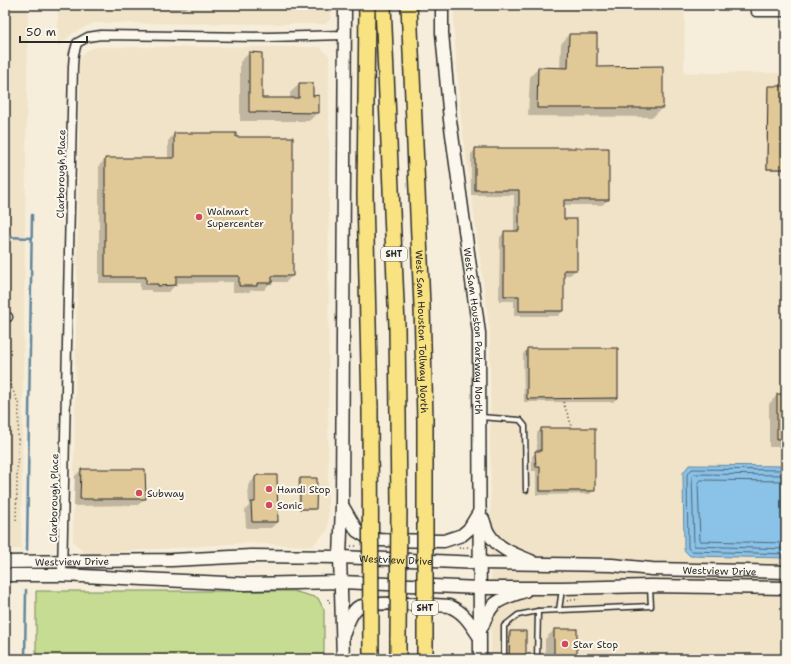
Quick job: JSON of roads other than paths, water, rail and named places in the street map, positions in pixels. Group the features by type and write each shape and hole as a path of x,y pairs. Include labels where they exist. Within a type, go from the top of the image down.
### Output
{"highway":[{"path":"367,5 365,195 370,408 371,659"},
{"name":"SHT","path":"382,5 397,326 399,504 398,659"},
{"name":"West Sam Houston Tollway North","path":"409,5 423,311 425,659"}],"main road":[{"path":"343,659 340,557 342,505 346,5"},
{"name":"West Sam Houston Parkway North","path":"442,5 442,33 450,120 479,332 480,659"},
{"path":"342,505 357,531 365,536 379,540 444,541 462,535 469,529 480,510"},
{"path":"480,510 488,534 496,543 504,549 535,563"},
{"name":"Westview Drive","path":"5,562 172,560 251,556 340,557 480,563 612,565 652,568 786,572"},
{"path":"650,586 652,568"},
{"name":"Westview Drive","path":"5,575 62,575 245,584 341,582 480,588 650,586 786,588"},
{"path":"479,636 488,612 492,606 504,598 536,588"},
{"path":"343,636 349,620 356,608 362,605 377,604 449,606 458,610 467,619 479,636"}],"street":[{"path":"756,9 786,12"},
{"name":"Clarborough Place","path":"62,575 73,66 77,43 88,37 101,35 261,37 345,36"}],"lane":[{"path":"479,417 520,420 525,426 526,490"},
{"path":"504,659 504,626 518,615 538,611 651,606 650,586"},
{"path":"559,610 562,588"},
{"path":"537,659 538,611"}],"water":[{"path":"689,465 786,466 786,558 690,556 684,550 683,473"}],"waterway":[{"path":"27,550 32,215"},
{"path":"5,237 32,238"},
{"path":"25,659 26,590"}],"place":[{"name":"Walmart Supercenter","path":"199,217"},
{"name":"Handi Stop","path":"269,489"},
{"name":"Subway","path":"139,493"},
{"name":"Sonic","path":"269,505"},
{"name":"Star Stop","path":"565,644"}]}
